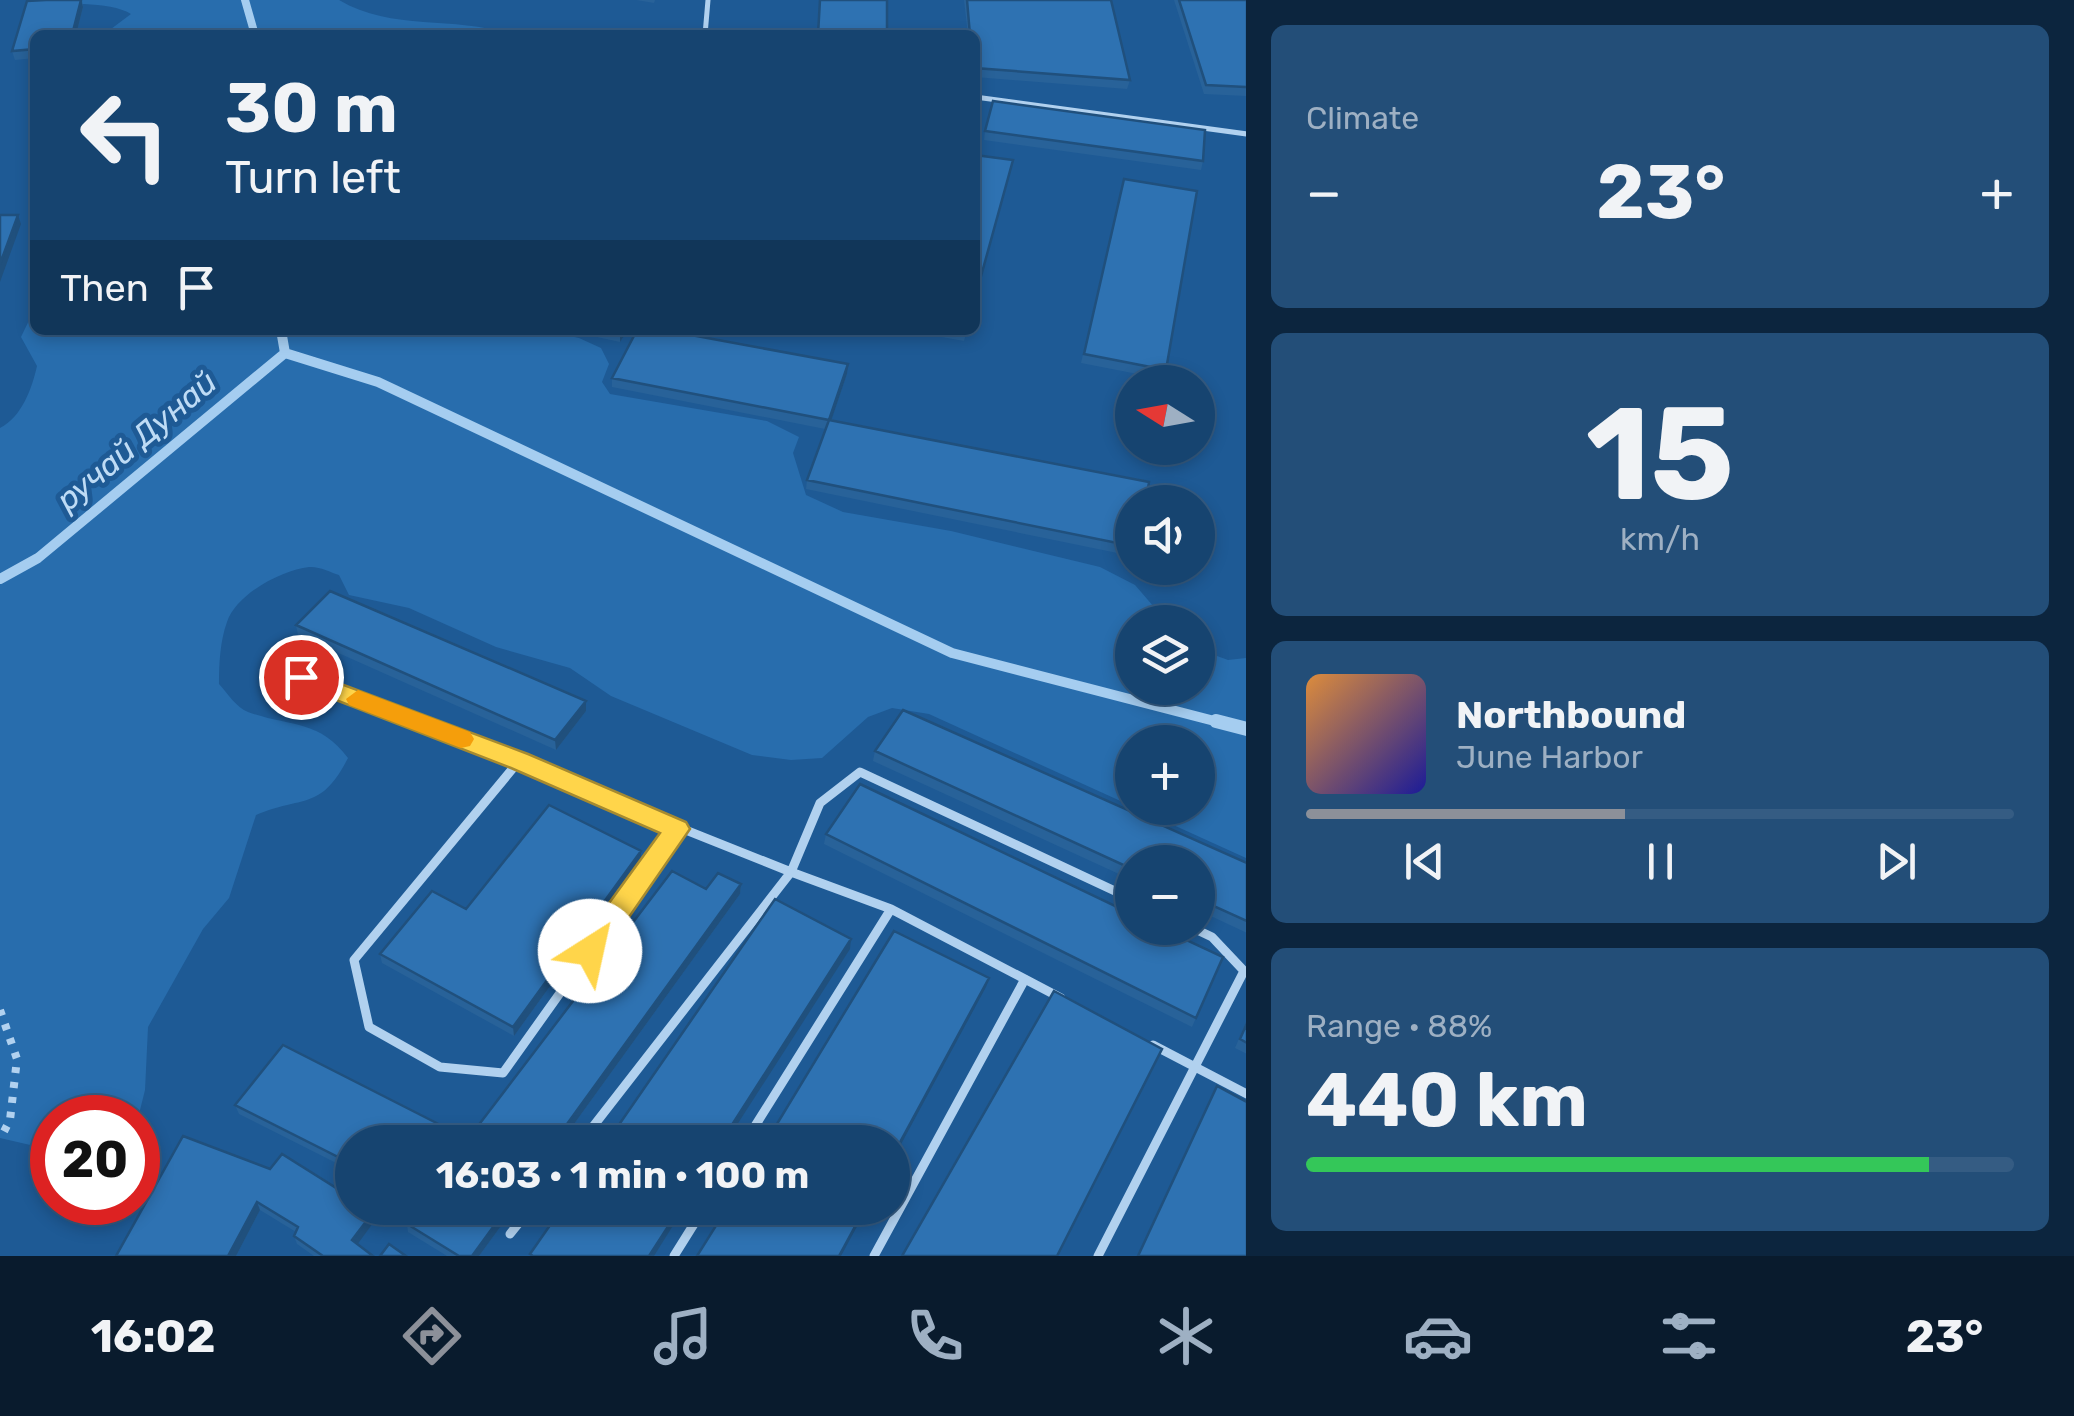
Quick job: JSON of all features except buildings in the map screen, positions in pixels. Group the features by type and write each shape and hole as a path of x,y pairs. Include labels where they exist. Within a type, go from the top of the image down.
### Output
{"lane":[{"path":"705,30 708,0"},
{"path":"980,98 1246,134"},
{"path":"301,677 520,761 677,829 891,910 1075,1005"},
{"path":"520,761 354,960 368,1027 440,1067 503,1073 677,829"},
{"path":"594,1125 792,872 820,803 860,772 1115,891"},
{"path":"756,1125 891,910"},
{"path":"1098,1256 1244,971 1215,939"},
{"path":"874,1256 1025,979"},
{"path":"1143,1040 1246,1094"},
{"path":"510,1234 517,1225"},
{"path":"674,1256 693,1225"}],"path":[{"path":"0,1010 17,1059 10,1120 0,1138"}],"shaded area":[{"path":"34,0 339,0 381,16 494,30 110,30 131,14 98,5"},
{"path":"30,318 30,335 579,338 601,348 609,364 602,382 610,394 767,421 799,437 793,453 806,495 843,512 951,531 1100,567 1115,575 1115,585 1135,585 1152,605 1115,605 1115,705 1215,705 1215,655 1228,660 1246,658 1246,858 1173,825 1215,825 1215,725 1115,725 1115,798 929,714 892,708 868,717 822,758 791,760 752,755 611,696 570,668 496,647 409,608 349,595 339,575 313,567 298,569 261,585 232,612 221,645 219,684 244,710 314,730 337,745 348,758 320,794 256,815 229,898 203,929 148,1027 144,1095 30,1095 30,1145 0,1138 0,428 20,409 37,366 21,337"}],"waterway":[{"name":"ручай Дунай","path":"245,0 254,30"},
{"name":"ручай Дунай","path":"282,335 285,353"},
{"name":"ручай Дунай","path":"0,579 38,558 285,353"},
{"path":"285,353 378,382 952,653 1226,724"},
{"path":"1216,721 1246,729"}],"slow traffic":[{"path":"358,699 461,739"}],"route":[{"path":"301,677 520,761 677,829 590,951"}]}
